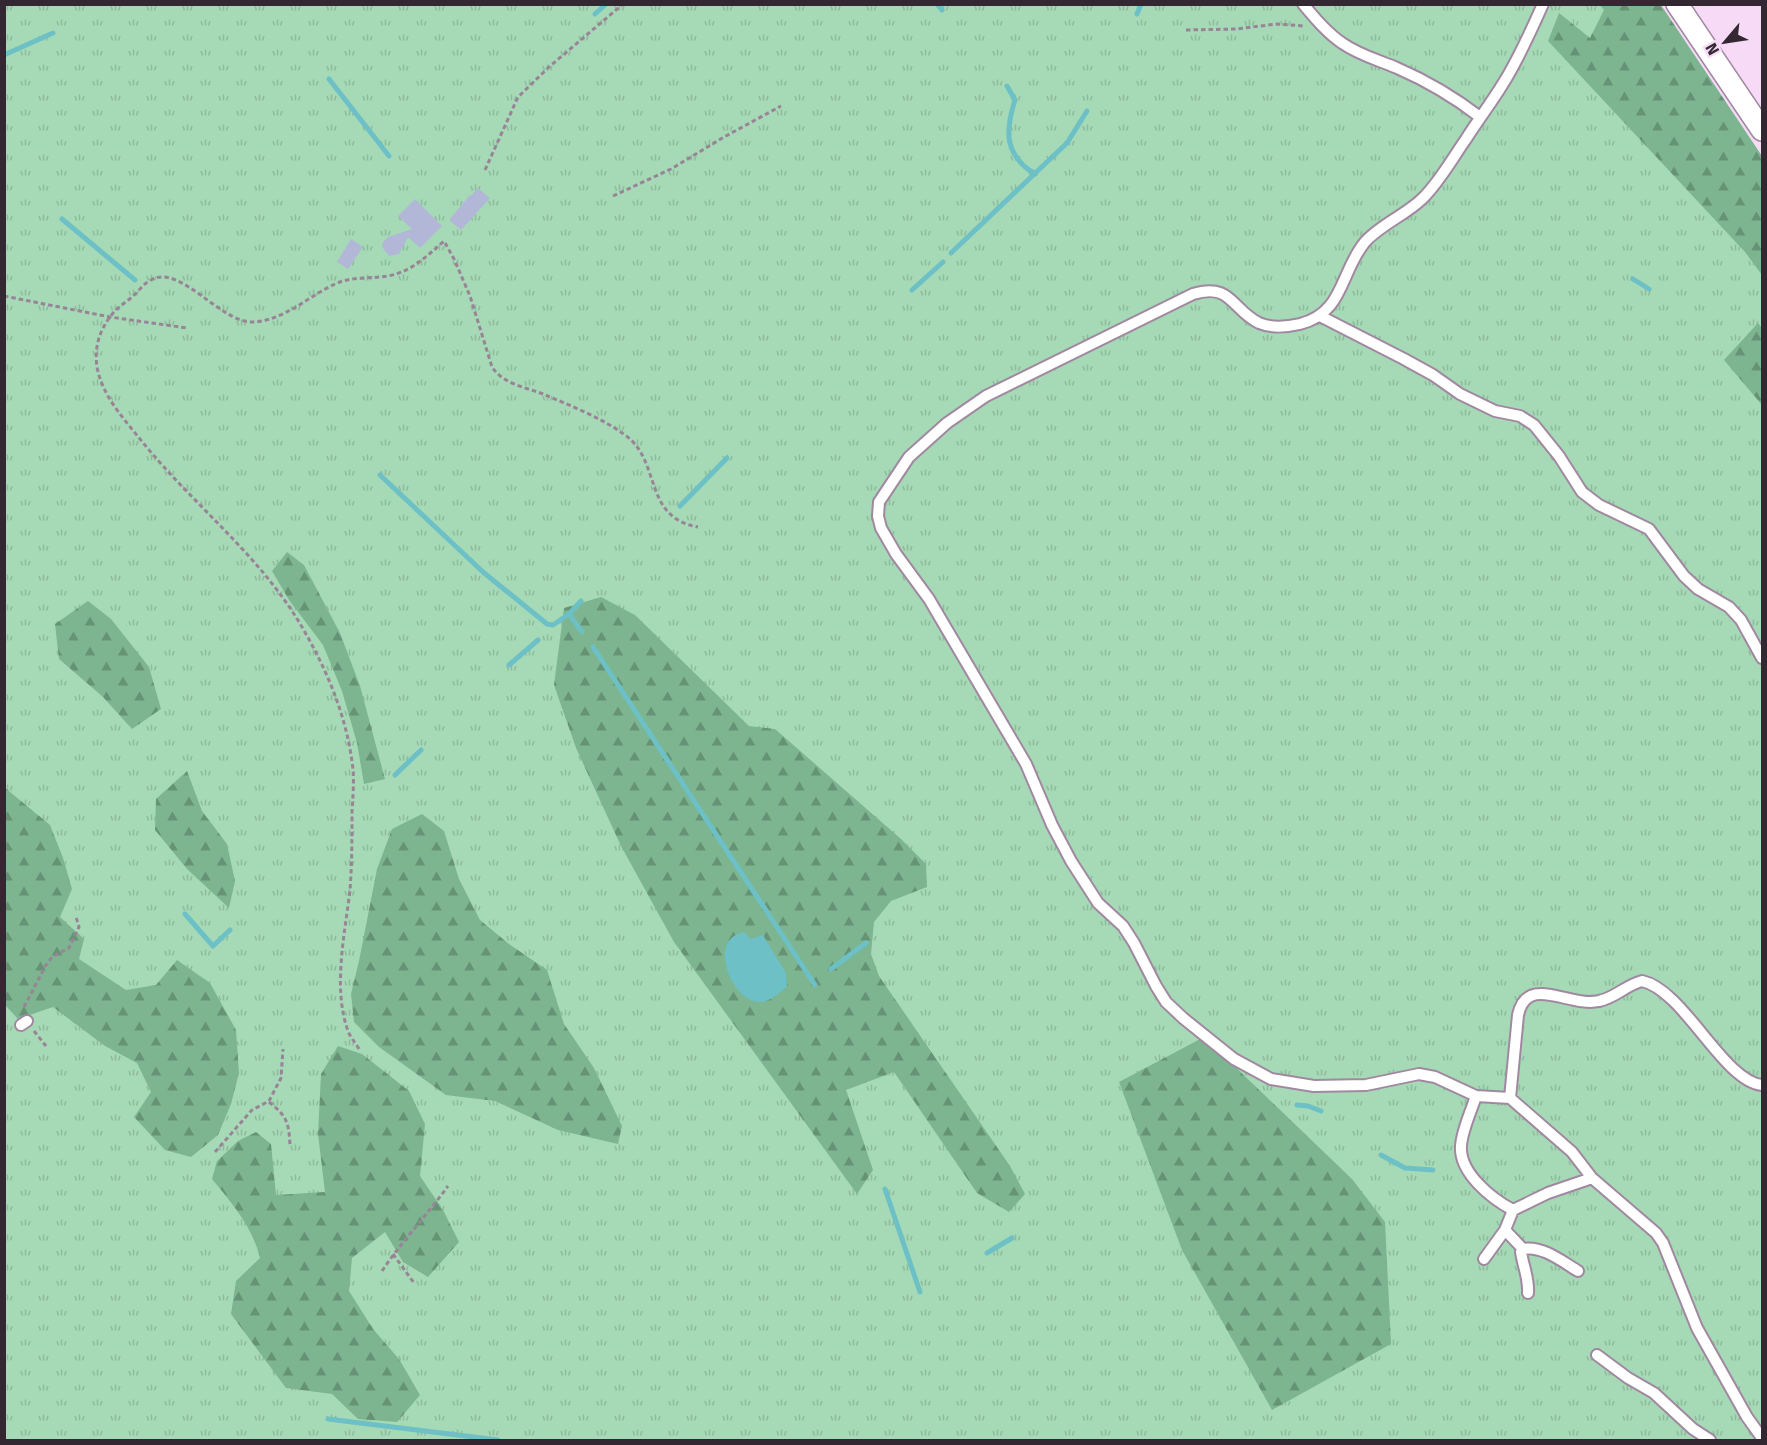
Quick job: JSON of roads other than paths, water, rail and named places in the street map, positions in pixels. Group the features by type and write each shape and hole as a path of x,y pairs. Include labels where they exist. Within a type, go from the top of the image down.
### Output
{"street":[{"path":"1677,4 1762,130"}],"lane":[{"path":"1303,4 1336,38 1363,55 1436,87 1480,117"},
{"path":"1543,4 1504,82 1438,181 1423,197 1367,240 1358,251 1334,302 1320,316 1300,324 1282,327 1269,325 1260,323 1223,293 1206,290 1193,294 986,396 963,411 909,457 879,502 878,516 886,537 929,599 1026,764 1052,825 1071,861 1098,903 1123,926 1166,1002 1233,1059 1270,1079 1314,1086 1366,1085 1419,1074 1435,1077 1476,1096 1510,1098 1572,1152 1592,1179 1623,1207 1646,1223 1663,1243 1697,1328 1747,1417 1762,1438"},
{"path":"1320,316 1433,375 1460,394 1495,411 1520,416 1534,425 1559,456 1582,492 1599,505 1649,529 1684,576 1698,589 1729,607 1741,620 1762,658"},
{"path":"1510,1098 1518,1015 1521,1003 1528,996 1548,994 1577,1002 1599,1001 1642,981 1649,982 1663,993 1736,1070 1755,1084 1762,1084"},
{"path":"1476,1096 1461,1144 1463,1163 1493,1197 1513,1210"},
{"path":"1484,1258 1505,1230 1513,1210 1548,1193 1592,1179"},
{"path":"1505,1230 1523,1249"},
{"path":"1523,1249 1533,1248 1542,1251 1578,1271"},
{"path":"1523,1249 1521,1252 1529,1282 1528,1293"},
{"path":"1597,1355 1628,1378 1654,1393 1693,1429 1710,1440"}],"waterway":[{"path":"595,14 606,4"},
{"path":"937,4 942,10"},
{"path":"1137,14 1141,4"},
{"path":"4,55 53,33"},
{"path":"329,79 389,156"},
{"path":"1007,86 1015,100 1009,132 1012,150 1017,159 1035,174"},
{"path":"951,253 1067,143 1087,111"},
{"path":"62,219 135,280"},
{"path":"912,290 943,262"},
{"path":"1633,279 1649,289"},
{"path":"680,506 727,458"},
{"path":"380,475 483,572 547,624 553,625 569,614 581,601"},
{"path":"569,614 582,632"},
{"path":"509,665 538,640"},
{"path":"593,647 815,985"},
{"path":"395,775 421,750"},
{"path":"185,914 213,946 230,930"},
{"path":"831,969 866,943"},
{"path":"1297,1105 1321,1111"},
{"path":"1381,1155 1405,1168 1433,1170"},
{"path":"885,1189 920,1292"},
{"path":"987,1253 1012,1238"},
{"path":"328,1419 498,1440"}]}
